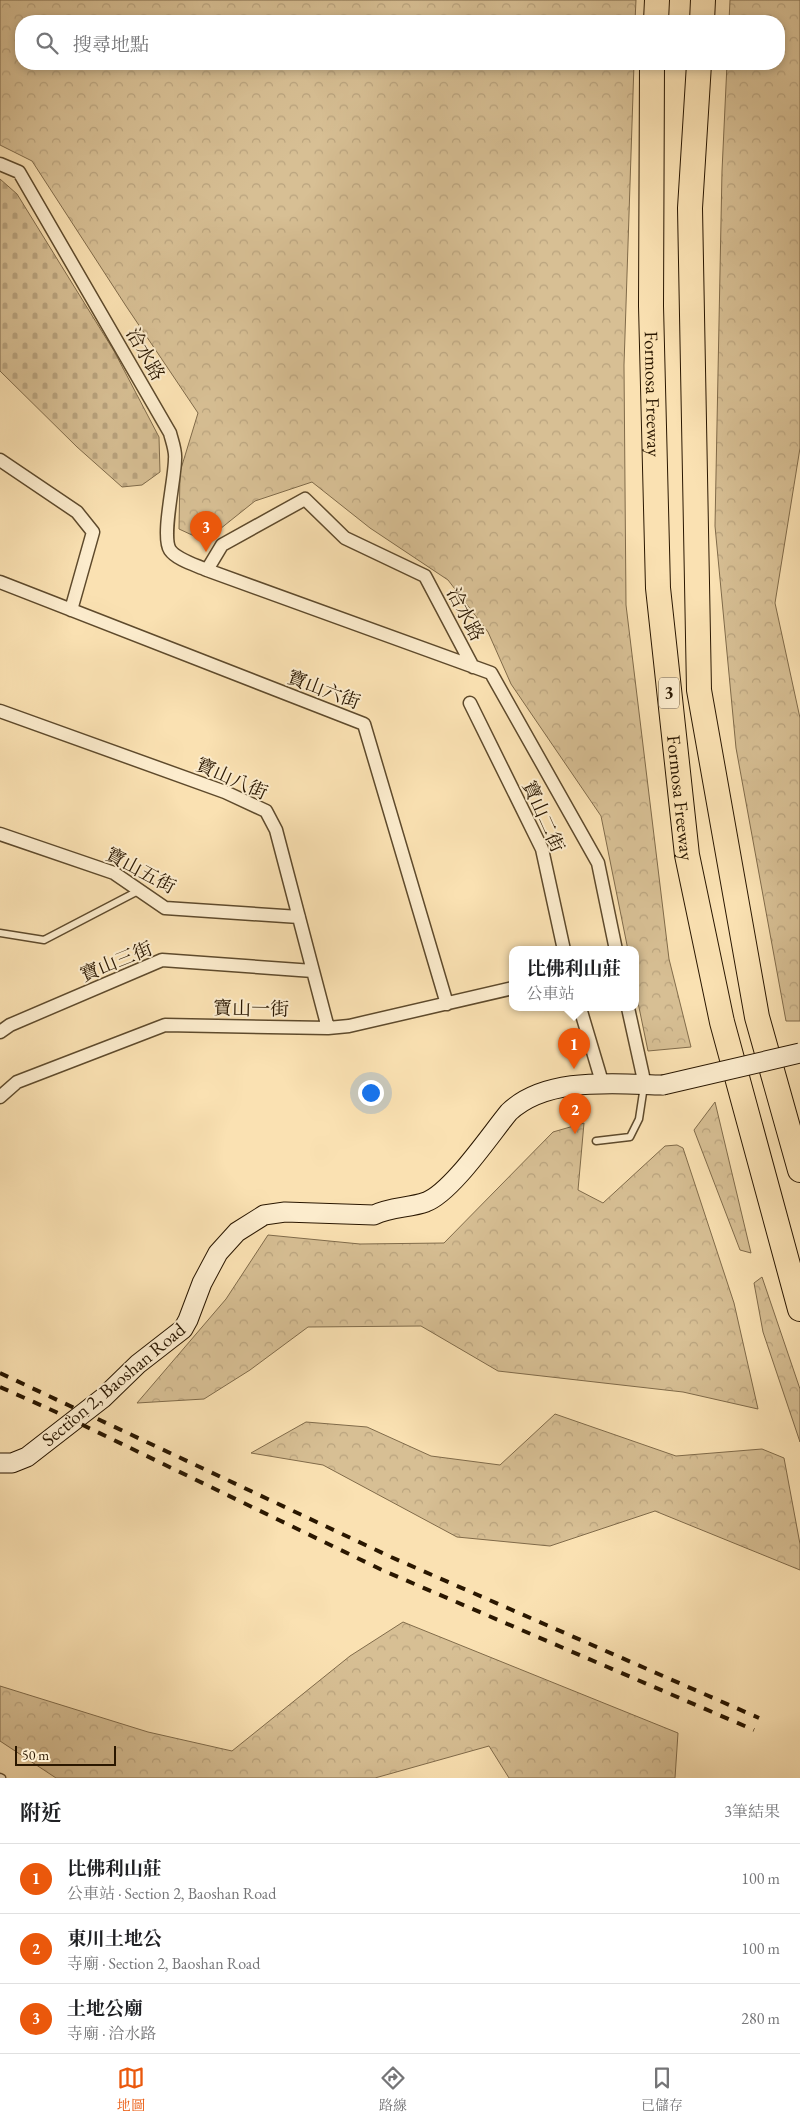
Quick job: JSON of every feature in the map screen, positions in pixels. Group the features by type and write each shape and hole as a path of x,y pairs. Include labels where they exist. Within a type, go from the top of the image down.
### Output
{"highway":[{"path":"656,15 657,0"},
{"path":"702,15 703,0"},
{"name":"Formosa Freeway","path":"652,70 651,306 658,588 686,855 722,1022 800,1309"},
{"name":"Formosa Freeway","path":"699,70 690,208 699,690 757,1017 800,1170"}],"street":[{"name":"洽水路","path":"0,164 19,172 170,433 176,457 172,496 166,527 169,549 175,556 207,570 491,673 598,863 615,946"},
{"path":"0,460 77,512 93,532 71,610"},
{"name":"洽水路","path":"207,570 222,545 305,499 345,538 425,576 473,667"},
{"name":"寶山六街","path":"0,582 364,724 447,1004"},
{"name":"寶山二街","path":"470,703 542,849 563,946"},
{"name":"寶山八街","path":"0,711 225,792 266,811 276,830 328,1028"},
{"name":"寶山五街","path":"0,834 114,873 165,908 299,917"},
{"name":"寶山三街","path":"0,1032 10,1025 162,960 313,971"},
{"name":"寶山一街","path":"0,1097 17,1082 165,1025 328,1028 349,1026 509,989"},
{"path":"581,1011 602,1082"},
{"path":"629,1011 644,1085"},
{"name":"Section 2, Baoshan Road","path":"0,1463 12,1463 27,1457 103,1398 138,1364 183,1329 202,1283 218,1253 237,1232 264,1215 285,1212 374,1215 427,1201 446,1189 509,1112 521,1101 552,1089 602,1082 663,1085 800,1053"}],"lane":[{"path":"0,933 44,940 138,891"},
{"path":"596,1141 630,1137 639,1119 644,1085"}],"green space":[{"path":"0,0 636,0 635,15 15,15 15,70 634,70 624,365 626,605 669,959 691,1047 648,1051 639,1007 639,946 627,946 601,816 511,684 488,632 448,580 370,528 312,482 255,501 205,541 179,529 180,472 198,413 32,161 0,145"},
{"path":"730,0 800,0 800,448 775,603 800,718 800,1021 786,1021 736,748 715,526 722,171 727,70 785,70 785,15 729,15"},
{"path":"0,179 17,194 114,351 159,437 160,472 142,485 122,487 77,447 0,371"},
{"path":"715,1102 751,1253 740,1250 694,1130"},
{"path":"584,1123 578,1190 603,1203 665,1146 677,1145 683,1148 734,1303 758,1409 683,1392 498,1371 421,1326 308,1327 250,1370 204,1399 137,1403 226,1299 268,1235 360,1244 444,1243 553,1132"},
{"path":"762,1277 800,1389 800,1442 763,1332 754,1283"},
{"path":"555,1414 676,1456 762,1449 784,1458 800,1544 800,1570 655,1511 550,1546 457,1537 323,1465 251,1453 306,1422 367,1427 431,1456 500,1465"},
{"path":"403,1622 678,1733 675,1778 509,1778 489,1746 375,1778 56,1778 0,1741 0,1686 148,1732 232,1751 350,1656"}],"railway":[{"path":"0,1373 391,1557 759,1718"},
{"path":"0,1387 56,1412 382,1570 754,1730"}],"place":[{"name":"土地公廟","path":"206,552"},
{"name":"比佛利山莊","path":"574,1069"},
{"name":"東川土地公","path":"575,1134"}]}
